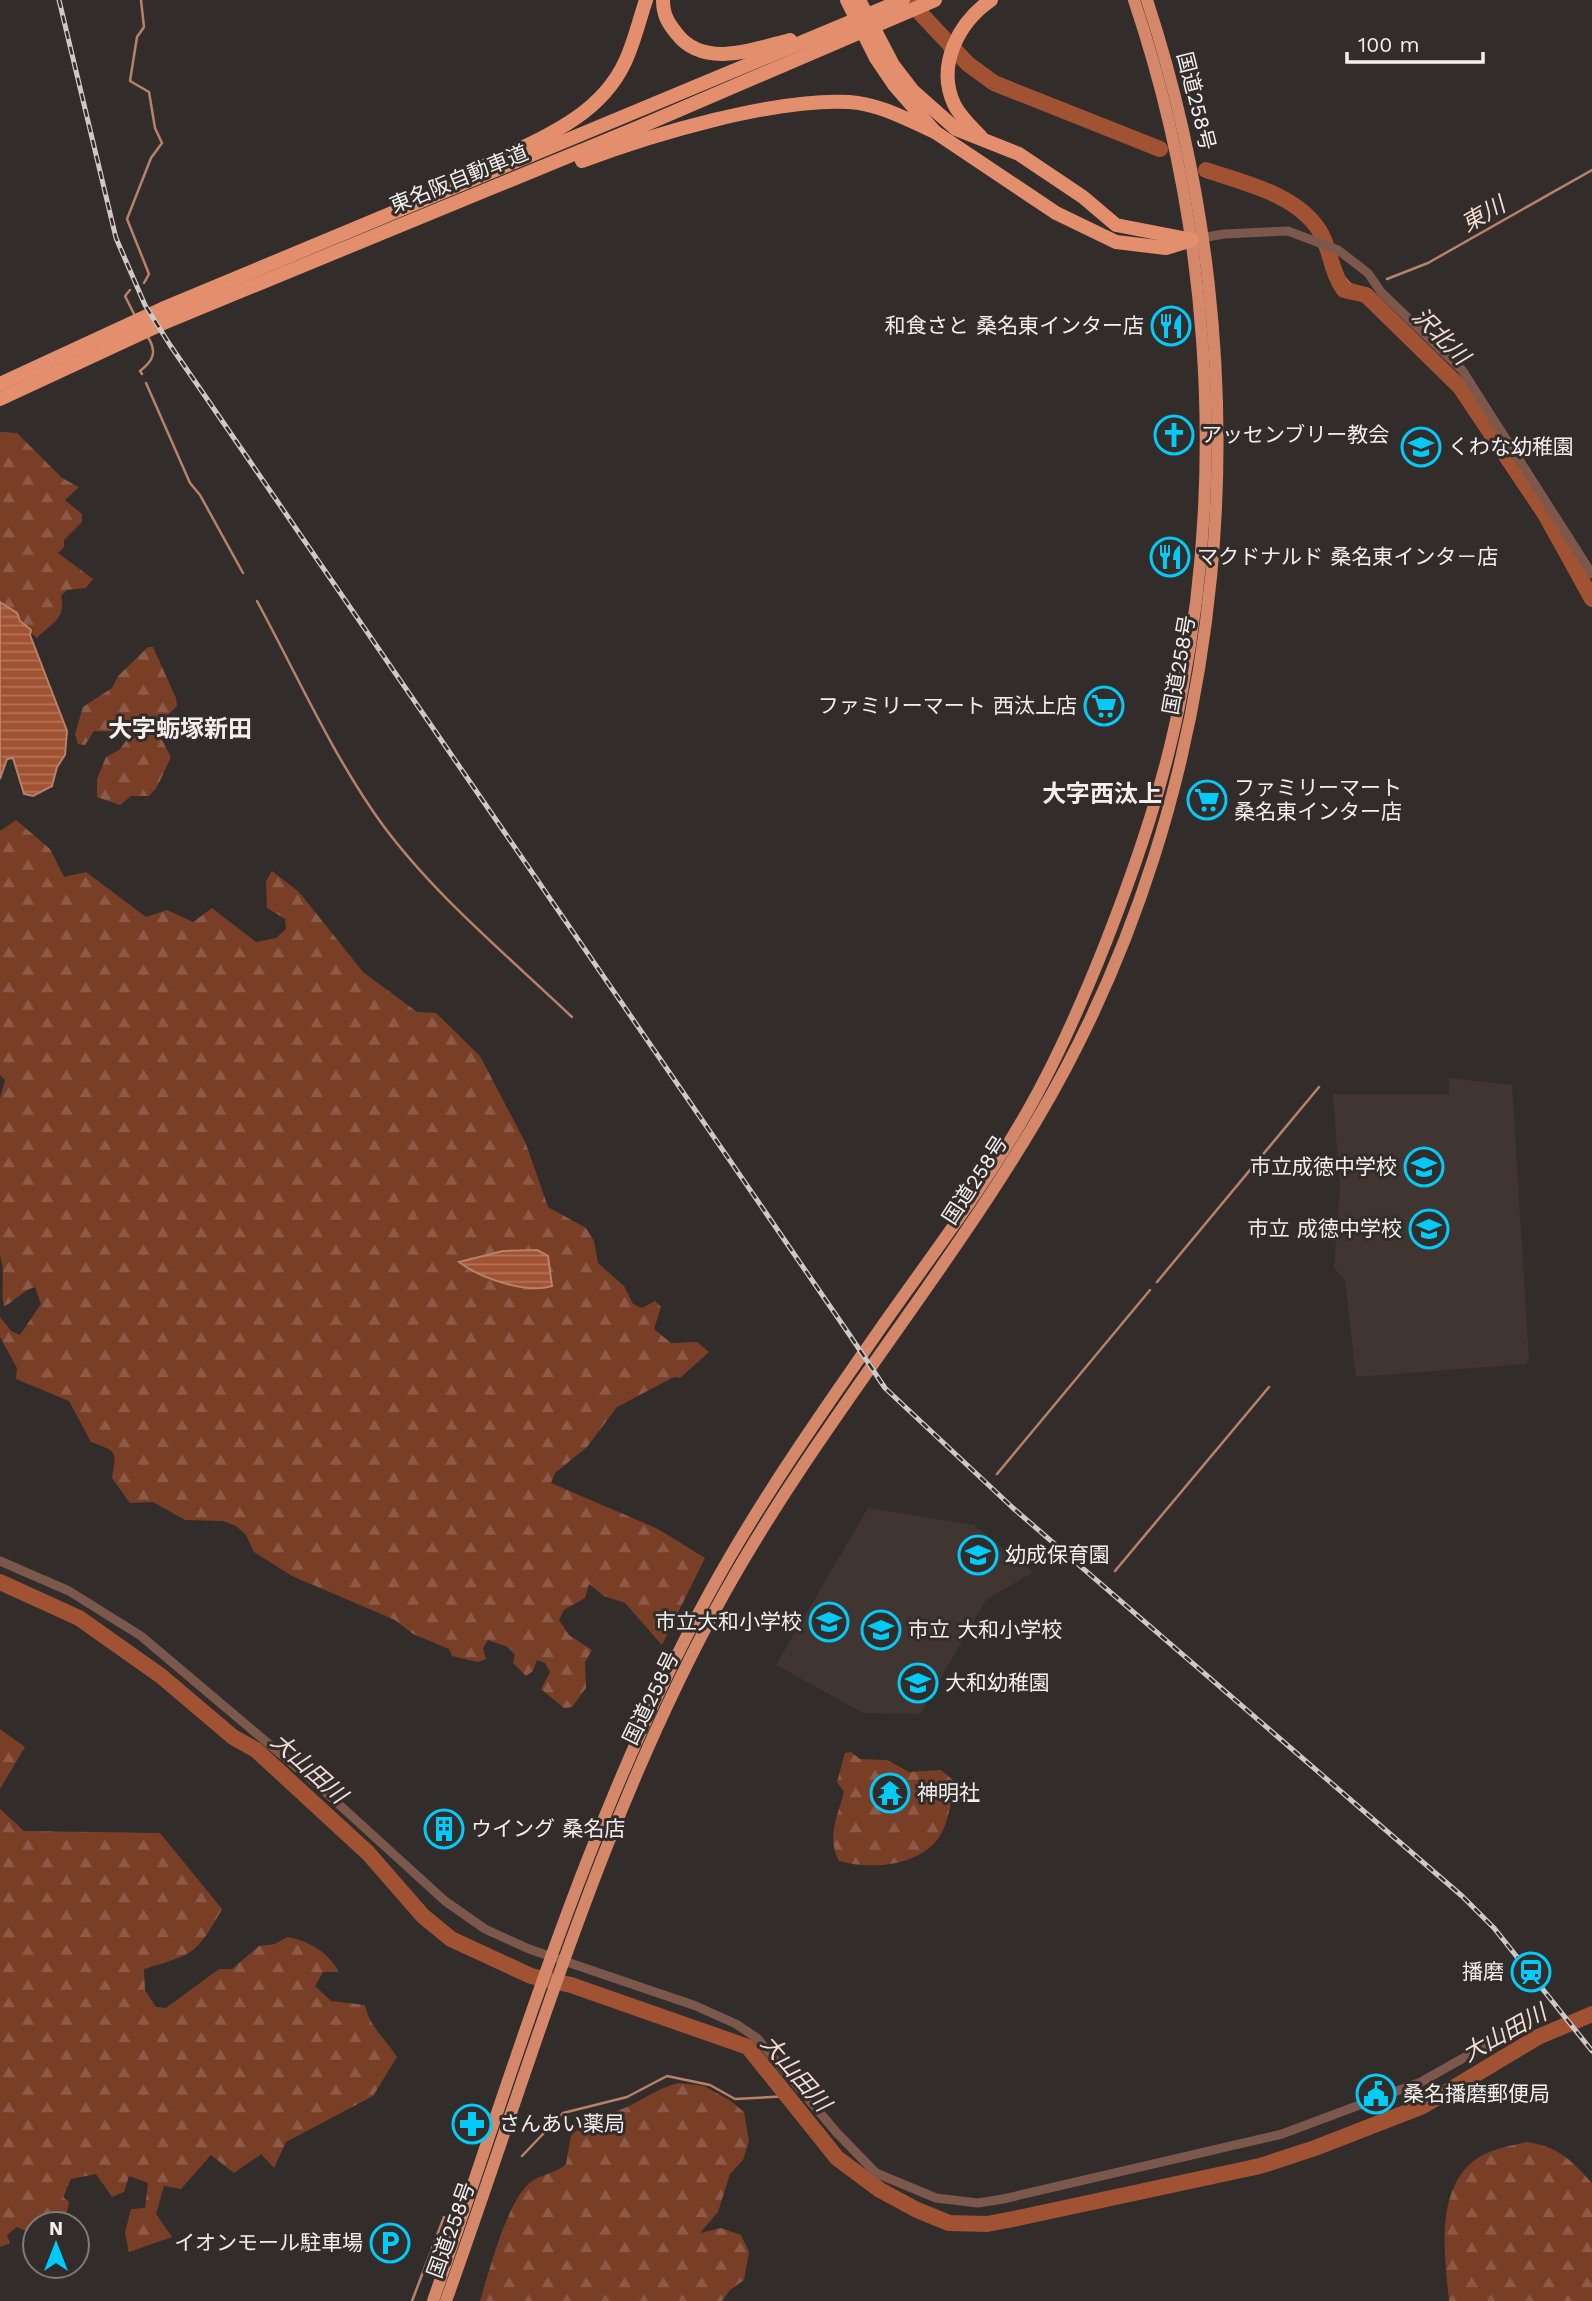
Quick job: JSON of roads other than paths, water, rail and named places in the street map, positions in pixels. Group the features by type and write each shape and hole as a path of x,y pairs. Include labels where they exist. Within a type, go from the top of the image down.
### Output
{"highway":[{"path":"361,227 378,215 559,130 576,118 604,94 625,63 646,0"},
{"path":"663,0 666,21 683,42 709,54 757,49 792,40 882,0"},
{"path":"847,0 876,58 895,86 935,132"},
{"path":"859,0 893,65 913,91 956,129 1019,154 1083,197 1116,226 1198,239"},
{"name":"東名阪自動車道","path":"2,391 162,309 903,0"},
{"name":"東名阪自動車道","path":"2,391 825,49 935,0"},
{"path":"985,141 954,103 950,90 951,53 959,32 991,0"},
{"name":"国道258号","path":"446,2301 471,2234 616,1783 668,1671 750,1523 855,1365 987,1177 1052,1066 1082,1003 1140,855 1184,685 1202,535 1205,381 1198,239 1161,88 1134,0"},
{"name":"国道258号","path":"558,1962 621,1809 687,1667 726,1592 781,1501 1006,1170 1071,1058 1114,964 1154,861 1188,725 1211,586 1218,380 1177,95 1147,0"},
{"path":"402,225 436,219 643,140 750,113 852,102 890,111 935,132 1056,213 1116,242 1166,248 1198,239"},
{"name":"国道258号","path":"433,2301 551,1984"},
{"path":"455,2301 471,2234"}],"street":[{"path":"1198,239 1266,230 1306,235 1338,250 1368,273 1381,292 1462,370 1592,574"},
{"path":"0,1560 69,1591 141,1636 321,1788 445,1901 485,1929 558,1962 737,2024 757,2038 837,2133 876,2173 936,2198 962,2203 1003,2199 1282,2134 1421,2082 1518,2027"}],"waterway":[{"path":"141,0 144,27 137,37 130,81 149,92 155,128 162,143 151,158 127,219 149,274 144,283"},
{"name":"沢北川","path":"908,0 968,64 994,83 1160,149"},
{"name":"沢北川","path":"1206,170 1268,191 1297,207 1309,218 1323,237 1344,290 1366,295 1460,387 1545,514 1592,599"},
{"name":"東川","path":"1387,279 1428,263 1592,170"},
{"name":"東川","path":"1331,268 1337,269 1350,284 1359,287"},
{"path":"130,290 125,296 135,316"},
{"path":"142,374 140,371 153,356 153,347 148,337"},
{"path":"146,383 190,483 200,495 243,573"},
{"path":"257,601 332,743 382,824 448,900 572,1017"},
{"path":"1157,1282 1319,1087"},
{"path":"997,1474 1150,1290"},
{"path":"1115,1571 1269,1387"},
{"name":"大山田川","path":"0,1582 79,1618 161,1676 233,1737 256,1750 368,1853 423,1916 451,1939 531,1976 571,1985 748,2047 837,2158 880,2190 949,2223 987,2224 1260,2166 1315,2148 1423,2106 1538,2037 1592,2014"},
{"path":"522,2156 563,2113 627,2097 667,2076 710,2085 735,2099 789,2096"},
{"path":"412,2301 444,2217"}],"railway":[{"path":"59,0 116,238 145,305 885,1388 1013,1508 1462,1896 1494,1928 1592,2051"}],"place":[{"name":"和食さと 桑名東インター店","path":"1171,326"},
{"name":"アッセンブリー教会","path":"1174,435"},
{"name":"くわな幼稚園","path":"1421,447"},
{"name":"マクドナルド 桑名東インタ－店","path":"1170,557"},
{"name":"ファミリーマート 西汰上店","path":"1104,706"},
{"name":"ファミリーマート 桑名東インター店","path":"1207,800"},
{"name":"市立成徳中学校","path":"1424,1167"},
{"name":"市立 成徳中学校","path":"1429,1229"},
{"name":"幼成保育園","path":"978,1555"},
{"name":"市立大和小学校","path":"829,1622"},
{"name":"市立 大和小学校","path":"881,1630"},
{"name":"大和幼稚園","path":"918,1683"},
{"name":"神明社","path":"890,1793"},
{"name":"ウイング 桑名店","path":"444,1829"},
{"name":"播磨","path":"1531,1972"},
{"name":"桑名播磨郵便局","path":"1376,2094"},
{"name":"さんあい薬局","path":"472,2124"},
{"name":"イオンモール駐車場","path":"390,2243"}],"district":[{"name":"大字蛎塚新田","path":"180,729"},
{"name":"大字西汰上","path":"1102,794"}]}
